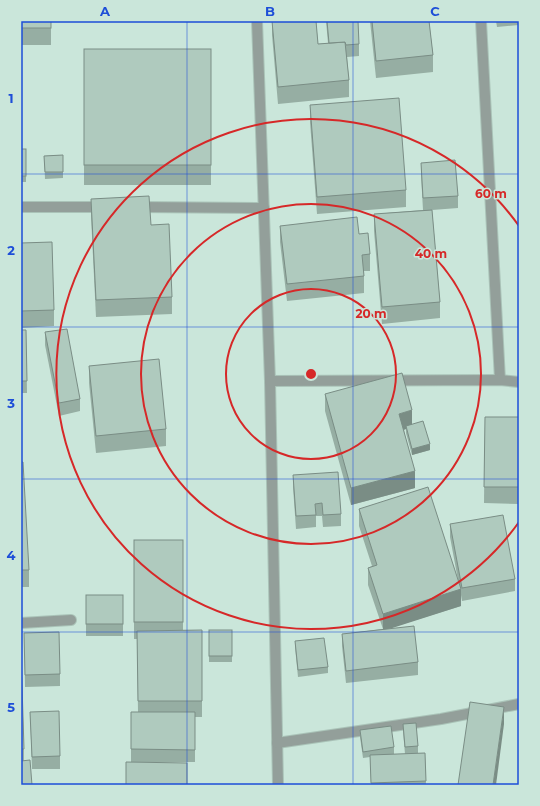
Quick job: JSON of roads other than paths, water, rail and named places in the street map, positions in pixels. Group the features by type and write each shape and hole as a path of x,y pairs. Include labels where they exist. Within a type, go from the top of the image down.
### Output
{"street":[{"path":"257,21 270,381 278,785"},
{"path":"481,21 500,380"},
{"path":"21,207 115,207"},
{"path":"130,207 264,208"},
{"path":"270,381 500,380 519,382"},
{"path":"21,623 71,620"},
{"path":"277,743 441,719 519,704"}]}
